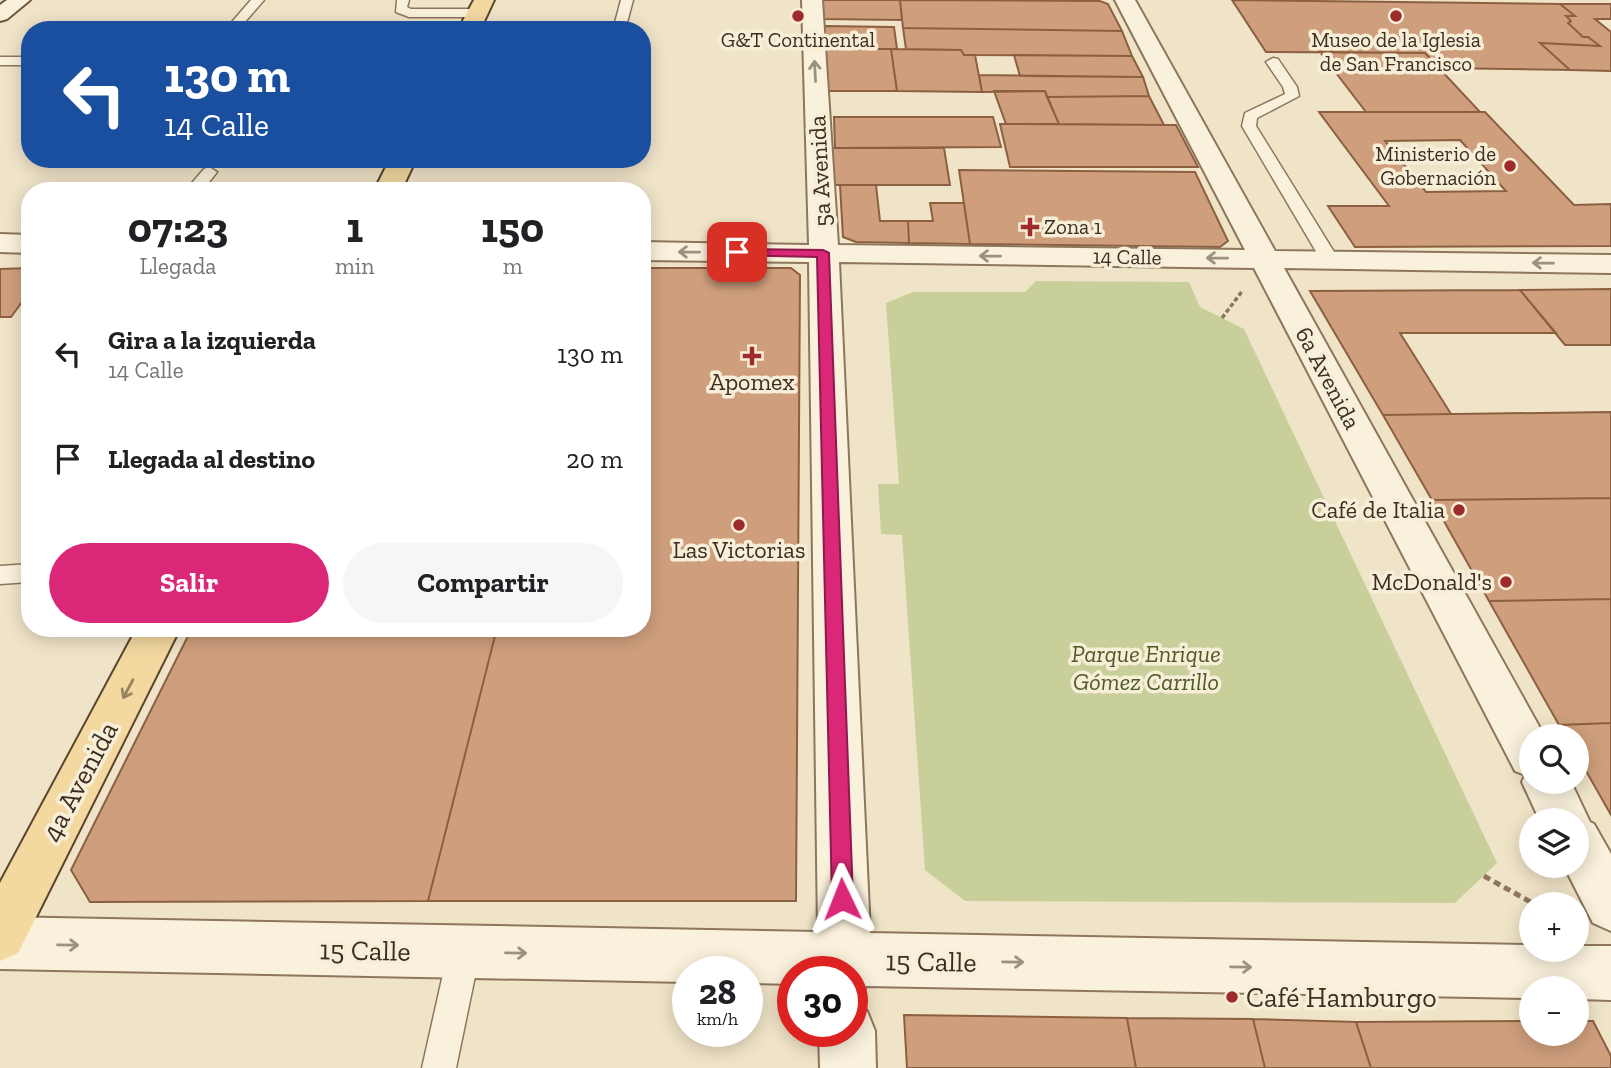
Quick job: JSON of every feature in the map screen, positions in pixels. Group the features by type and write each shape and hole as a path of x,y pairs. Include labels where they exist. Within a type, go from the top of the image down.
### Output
{"main road":[{"name":"4a Avenida","path":"0,935 154,637"}],"street":[{"path":"0,16 20,0"},
{"name":"5a Avenida","path":"811,0 823,253 844,956"},
{"name":"6a Avenida","path":"1125,0 1519,734"},
{"path":"0,243 21,244"},
{"name":"14 Calle","path":"651,251 1611,264"},
{"path":"1589,864 1611,905"},
{"name":"15 Calle","path":"0,943 464,952 777,963"},
{"name":"15 Calle","path":"868,965 1611,973"},
{"path":"847,1047 848,1068"}],"lane":[{"path":"239,21 258,0"},
{"path":"403,0 400,9 409,13 477,14"},
{"path":"622,21 628,0"},
{"path":"0,61 21,61"},
{"path":"1273,62 1290,87 1292,96 1250,116 1249,126 1330,260"},
{"path":"201,182 209,172"},
{"path":"0,575 21,574"},
{"path":"439,1068 464,952"}],"path":[{"path":"1222,318 1246,286"},
{"path":"1484,876 1519,896"}],"green space":[{"name":"Parque Enrique Gómez Carrillo","path":"1036,281 1189,282 1200,307 1244,329 1497,863 1455,903 965,901 925,870 902,535 881,534 878,484 899,484 886,303 913,292 1025,292"}],"building":[{"path":"823,0 900,0 902,20 822,19"},
{"path":"900,0 1100,1 1108,4 1122,31 903,28"},
{"path":"1232,0 1560,4 1575,16 1566,16 1571,21 1568,23 1583,37 1588,37 1600,46 1540,43 1570,70 1440,68 1425,53 1266,52"},
{"path":"1560,4 1611,4 1611,19 1595,19 1611,32 1611,71 1570,70 1540,43 1600,46 1588,37 1583,37 1568,23 1571,21 1566,16 1575,16"},
{"path":"825,26 894,27 897,49 825,49"},
{"path":"903,28 1122,31 1132,56 964,55 961,50 906,49"},
{"path":"825,49 891,49 897,91 828,91"},
{"path":"891,49 961,50 964,55 975,55 982,92 897,91"},
{"path":"1320,52 1425,53 1480,112 1366,112"},
{"path":"1014,55 1132,56 1143,77 1020,76"},
{"path":"979,75 1143,77 1149,96 1047,97 1045,91 982,92"},
{"path":"994,91 1045,91 1059,124 1006,124"},
{"path":"1149,96 1164,125 1059,124 1047,97"},
{"name":"Ministerio de Gobernación","path":"1319,112 1485,112 1574,205 1611,204 1611,246 1355,247 1328,206 1389,206","holes":["1460,140 1506,191 1426,192 1385,141"]},
{"path":"834,117 993,117 1001,147 835,148"},
{"path":"1000,124 1176,125 1198,167 1010,167"},
{"path":"831,148 944,148 950,185 831,185"},
{"path":"959,170 1195,172 1228,241 1220,247 970,244"},
{"path":"840,185 876,185 880,221 908,221 909,243 856,242 843,237"},
{"path":"930,203 964,203 970,244 909,243 908,221 933,221"},
{"path":"21,268 21,303 11,317 0,317 0,269"},
{"path":"651,268 791,268 800,275 796,901 428,901 495,637 651,637"},
{"path":"1611,289 1611,345 1565,345 1520,290"},
{"path":"1520,290 1556,333 1400,333 1451,414 1383,415 1310,291"},
{"path":"1611,412 1611,498 1432,500 1383,415"},
{"path":"1611,498 1611,599 1489,601 1432,500"},
{"path":"1611,599 1611,723 1558,724 1489,601"},
{"path":"188,637 495,637 428,901 90,902 71,870"},
{"path":"1611,723 1611,815 1589,776 1589,724 1585,724"},
{"path":"904,1015 1127,1018 1136,1068 907,1068"},
{"path":"1127,1018 1253,1019 1265,1068 1136,1068"},
{"path":"1253,1019 1356,1022 1371,1068 1265,1068"},
{"path":"1519,1021 1519,1046 1589,1046 1589,1021 1593,1021 1611,1056 1611,1068 1371,1068 1356,1022"}],"place":[{"name":"G&T Continental","path":"798,16"},
{"name":"Museo de la Iglesia de San Francisco","path":"1396,16"},
{"name":"Ministerio de Gobernación","path":"1510,166"},
{"name":"Zona 1","path":"1030,227"},
{"name":"Apomex","path":"752,356"},
{"name":"Café de Italia","path":"1459,510"},
{"name":"Las Victorias","path":"739,525"},
{"name":"McDonald's","path":"1506,582"},
{"name":"Café Hamburgo","path":"1232,997"}],"route":[{"path":"737,252 823,253 842,899"}]}
